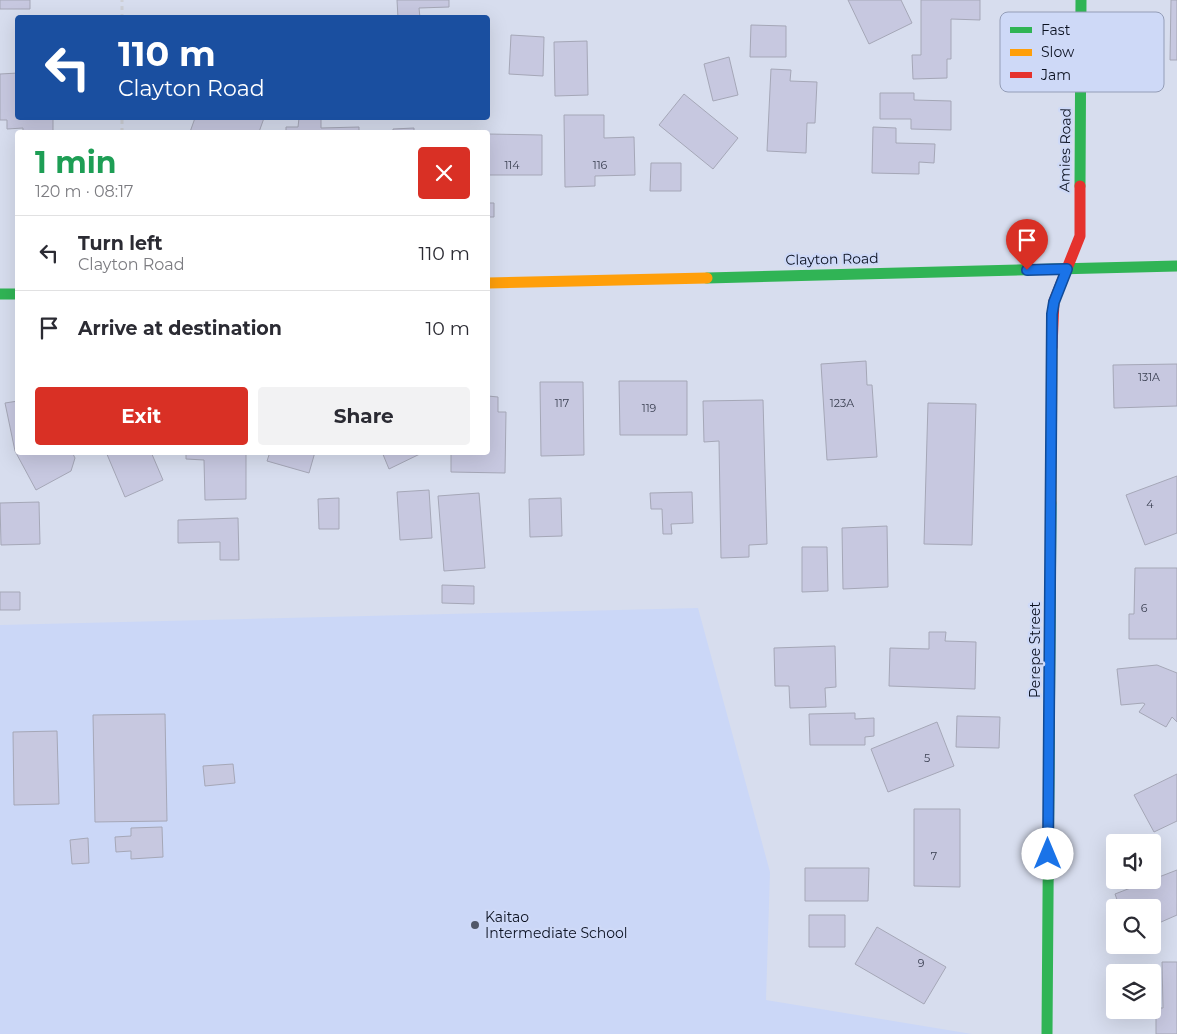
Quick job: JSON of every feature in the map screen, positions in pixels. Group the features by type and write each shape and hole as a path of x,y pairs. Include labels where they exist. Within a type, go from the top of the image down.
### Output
{"street":[{"name":"Amies Road","path":"1067,269 1080,236 1080,92"},
{"name":"Clayton Road","path":"490,283 1177,266"},
{"name":"Perepe Street","path":"1047,1034 1052,314 1054,302 1067,269"},
{"path":"0,294 15,294"}],"path":[{"path":"122,0 122,15"}],"shaded area":[{"path":"698,608 770,872 766,1000 972,1034 0,1034 0,625"}],"building":[{"path":"0,0 30,0 30,9 0,9"},
{"path":"397,0 449,0 449,7 419,8 420,15 398,15"},
{"path":"848,0 901,0 912,23 869,44"},
{"path":"921,0 980,0 980,20 951,19 951,59 947,59 947,78 913,79 912,55 921,55"},
{"path":"1171,0 1177,0 1177,60 1170,60"},
{"path":"751,25 786,26 786,57 750,57"},
{"path":"511,35 544,37 543,76 509,74"},
{"path":"587,41 588,95 555,96 554,42"},
{"path":"729,57 738,95 713,101 704,64"},
{"path":"771,69 791,70 790,81 817,82 815,123 807,123 806,153 767,151"},
{"path":"15,73 15,120 53,120 53,130 7,129 7,120 0,120 0,74"},
{"path":"880,93 914,93 914,100 951,101 951,130 911,129 911,119 880,119"},
{"path":"684,94 738,138 713,169 659,125"},
{"path":"564,115 604,115 604,138 634,137 635,175 595,176 595,186 565,187"},
{"path":"194,120 263,120 260,130 191,130"},
{"path":"299,120 321,120 321,128 359,127 359,130 286,130 286,127 298,127"},
{"path":"873,127 896,128 896,143 935,144 934,163 919,162 919,174 872,173"},
{"path":"414,128 414,130 393,130"},
{"path":"490,134 542,135 542,175 490,175"},
{"path":"651,163 681,163 681,191 650,191"},
{"path":"490,203 494,203 494,217 490,217"},
{"path":"866,361 867,385 872,385 877,457 827,460 821,364"},
{"path":"1177,364 1177,406 1114,408 1113,365"},
{"path":"619,381 687,381 687,435 620,435"},
{"path":"540,382 583,382 584,455 541,456"},
{"path":"490,396 498,397 498,412 506,412 505,473 451,472 451,455 490,455"},
{"path":"763,400 767,544 749,545 749,557 721,558 719,441 704,442 703,401"},
{"path":"15,401 15,451 5,403"},
{"path":"928,403 976,404 972,545 924,544"},
{"path":"17,455 74,455 75,458 71,471 36,490"},
{"path":"107,455 152,455 163,480 125,497"},
{"path":"186,455 246,455 246,499 205,500 204,460 186,459"},
{"path":"269,455 314,455 309,473 267,461"},
{"path":"383,455 418,455 389,469"},
{"path":"1177,476 1177,533 1145,545 1126,495"},
{"path":"429,490 432,538 400,540 397,492"},
{"path":"692,492 693,523 671,524 672,534 663,534 662,509 651,509 650,493"},
{"path":"479,493 485,568 444,571 438,496"},
{"path":"339,498 339,529 319,529 318,499"},
{"path":"561,498 562,536 530,537 529,499"},
{"path":"39,502 40,544 1,545 0,503"},
{"path":"238,518 239,560 220,560 220,542 178,543 178,520"},
{"path":"887,526 888,587 843,589 842,528"},
{"path":"802,547 827,547 828,591 802,592"},
{"path":"1135,568 1177,568 1177,639 1129,639 1129,614 1134,614"},
{"path":"442,585 474,586 474,604 442,603"},
{"path":"0,592 20,592 20,610 0,610"},
{"path":"929,632 946,632 945,641 976,642 975,689 889,686 890,648 929,649"},
{"path":"835,646 836,687 825,688 826,707 790,708 789,686 775,686 774,648"},
{"path":"1157,665 1177,673 1177,722 1172,717 1166,727 1139,712 1145,704 1143,703 1121,705 1117,669"},
{"path":"855,713 855,719 874,718 874,736 865,737 865,745 810,745 809,714"},
{"path":"165,714 167,821 95,822 93,715"},
{"path":"957,716 1000,717 999,748 956,747"},
{"path":"937,722 954,766 888,792 871,749"},
{"path":"57,731 59,804 14,805 13,732"},
{"path":"233,764 235,783 205,786 203,766"},
{"path":"1177,774 1177,821 1154,832 1134,795"},
{"path":"914,809 960,809 960,887 914,886"},
{"path":"162,827 163,857 131,859 131,851 116,852 115,837 131,836 131,828"},
{"path":"88,838 89,863 72,864 70,840"},
{"path":"805,868 869,868 868,901 805,901"},
{"path":"1177,870 1177,915 1161,922 1161,899 1117,899 1115,894 1128,889 1161,889 1161,876"},
{"path":"809,915 845,915 845,947 809,947"},
{"path":"877,927 946,967 924,1004 855,964"},
{"path":"1162,962 1177,962 1177,1034 1156,1034 1156,1019 1161,1019 1161,1008 1163,1008"}],"traffic: fast":[{"path":"1081,0 1081,12"},
{"path":"1080,186 1081,92"},
{"path":"707,278 1177,266"},
{"path":"0,294 15,294"},
{"path":"1047,1034 1051,503"}],"traffic: slow":[{"path":"490,283 707,278"},
{"path":"1051,503 1052,347"}],"traffic: jam":[{"path":"1052,347 1054,301 1080,236 1080,186"}],"place":[{"name":"Kaitao Intermediate School","path":"475,925"}],"route":[{"path":"1027,270 1067,269 1054,302 1052,314 1048,854"}]}
